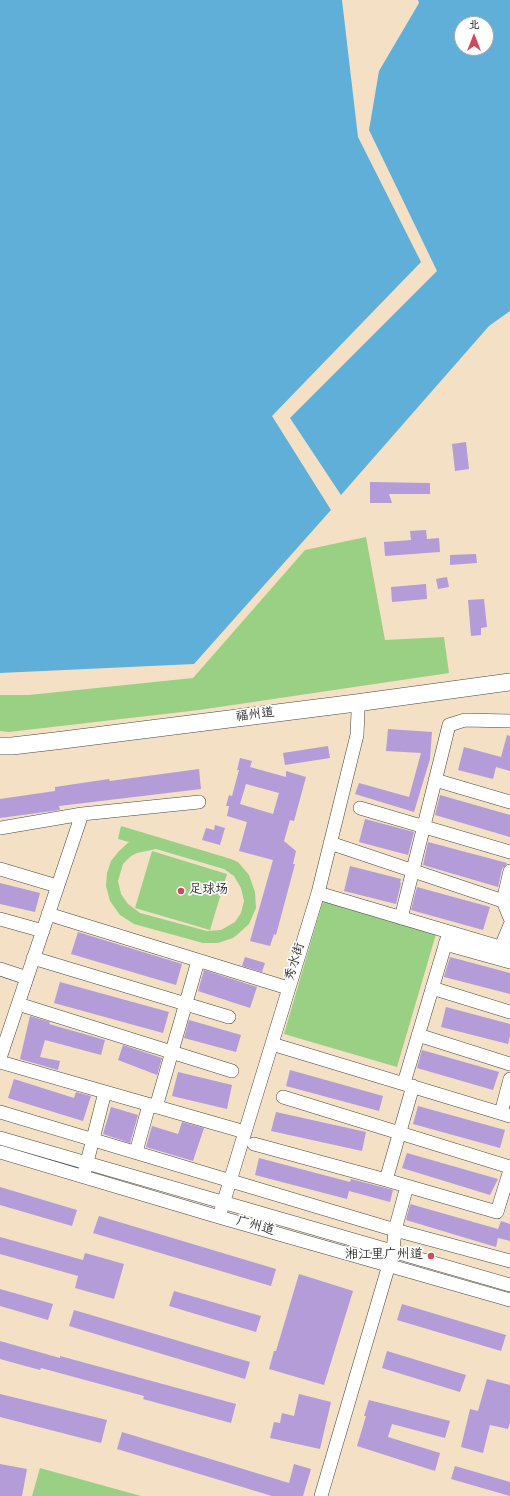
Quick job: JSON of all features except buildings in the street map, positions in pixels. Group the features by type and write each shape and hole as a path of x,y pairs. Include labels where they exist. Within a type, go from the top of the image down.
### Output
{"main road":[{"name":"福州道","path":"0,753 19,753 357,708 510,682"},
{"name":"福州道","path":"0,746 12,746 510,690"}],"street":[{"name":"秀水街","path":"219,1217 318,893 357,735 357,708"},
{"path":"401,918 449,725 465,720 510,722"},
{"path":"436,780 510,802"},
{"path":"0,828 82,814 199,802"},
{"path":"360,808 510,852"},
{"path":"0,1058 5,1023 18,1004 82,814"},
{"path":"330,843 503,901"},
{"path":"0,869 57,886"},
{"path":"510,871 503,901 510,918"},
{"path":"318,893 505,948 510,925"},
{"path":"48,914 288,988"},
{"path":"0,919 42,931"},
{"path":"386,1180 400,1133 418,1035 449,932"},
{"path":"445,944 510,962"},
{"path":"34,958 228,1017"},
{"path":"136,1152 172,1052 198,961"},
{"path":"0,969 27,978"},
{"path":"432,988 510,1012"},
{"path":"18,1004 232,1071"},
{"path":"418,1035 510,1064"},
{"path":"272,1044 505,1114 510,1079"},
{"path":"0,1062 244,1132"},
{"path":"85,1169 105,1092"},
{"path":"283,1097 510,1167"},
{"path":"0,1112 395,1230 510,1261"},
{"name":"广州道","path":"0,1138 219,1217 510,1300"},
{"path":"254,1144 497,1212 510,1170"},
{"name":"广州道","path":"0,1152 85,1169 223,1202 510,1285"},
{"path":"321,1496 393,1252 395,1230 407,1186"}],"green space":[{"path":"366,537 385,640 444,637 449,673 199,710 9,732 0,731 0,695 29,695 193,678 305,550"},
{"path":"121,826 238,862 249,875 255,892 256,908 249,924 233,938 218,943 203,943 134,924 120,915 110,901 106,886 107,873 111,861 129,842 118,839","holes":["156,849 224,869 234,876 241,888 244,901 241,913 235,922 221,930 207,931 140,913 128,904 121,894 118,881 123,864 131,856 137,853"]},
{"name":"足球场","path":"152,851 227,874 210,930 135,908"},
{"path":"323,901 436,934 397,1067 284,1034"},
{"path":"40,1468 141,1496 32,1496"}],"water":[{"path":"0,0 342,0 358,137 421,262 272,416 331,510 194,664 0,673"},
{"path":"418,0 510,0 510,311 489,326 341,495 290,418 437,271 369,130 379,71 419,3"}],"place":[{"name":"足球场","path":"181,891"},
{"name":"湘江里广州道","path":"431,1256"}]}
